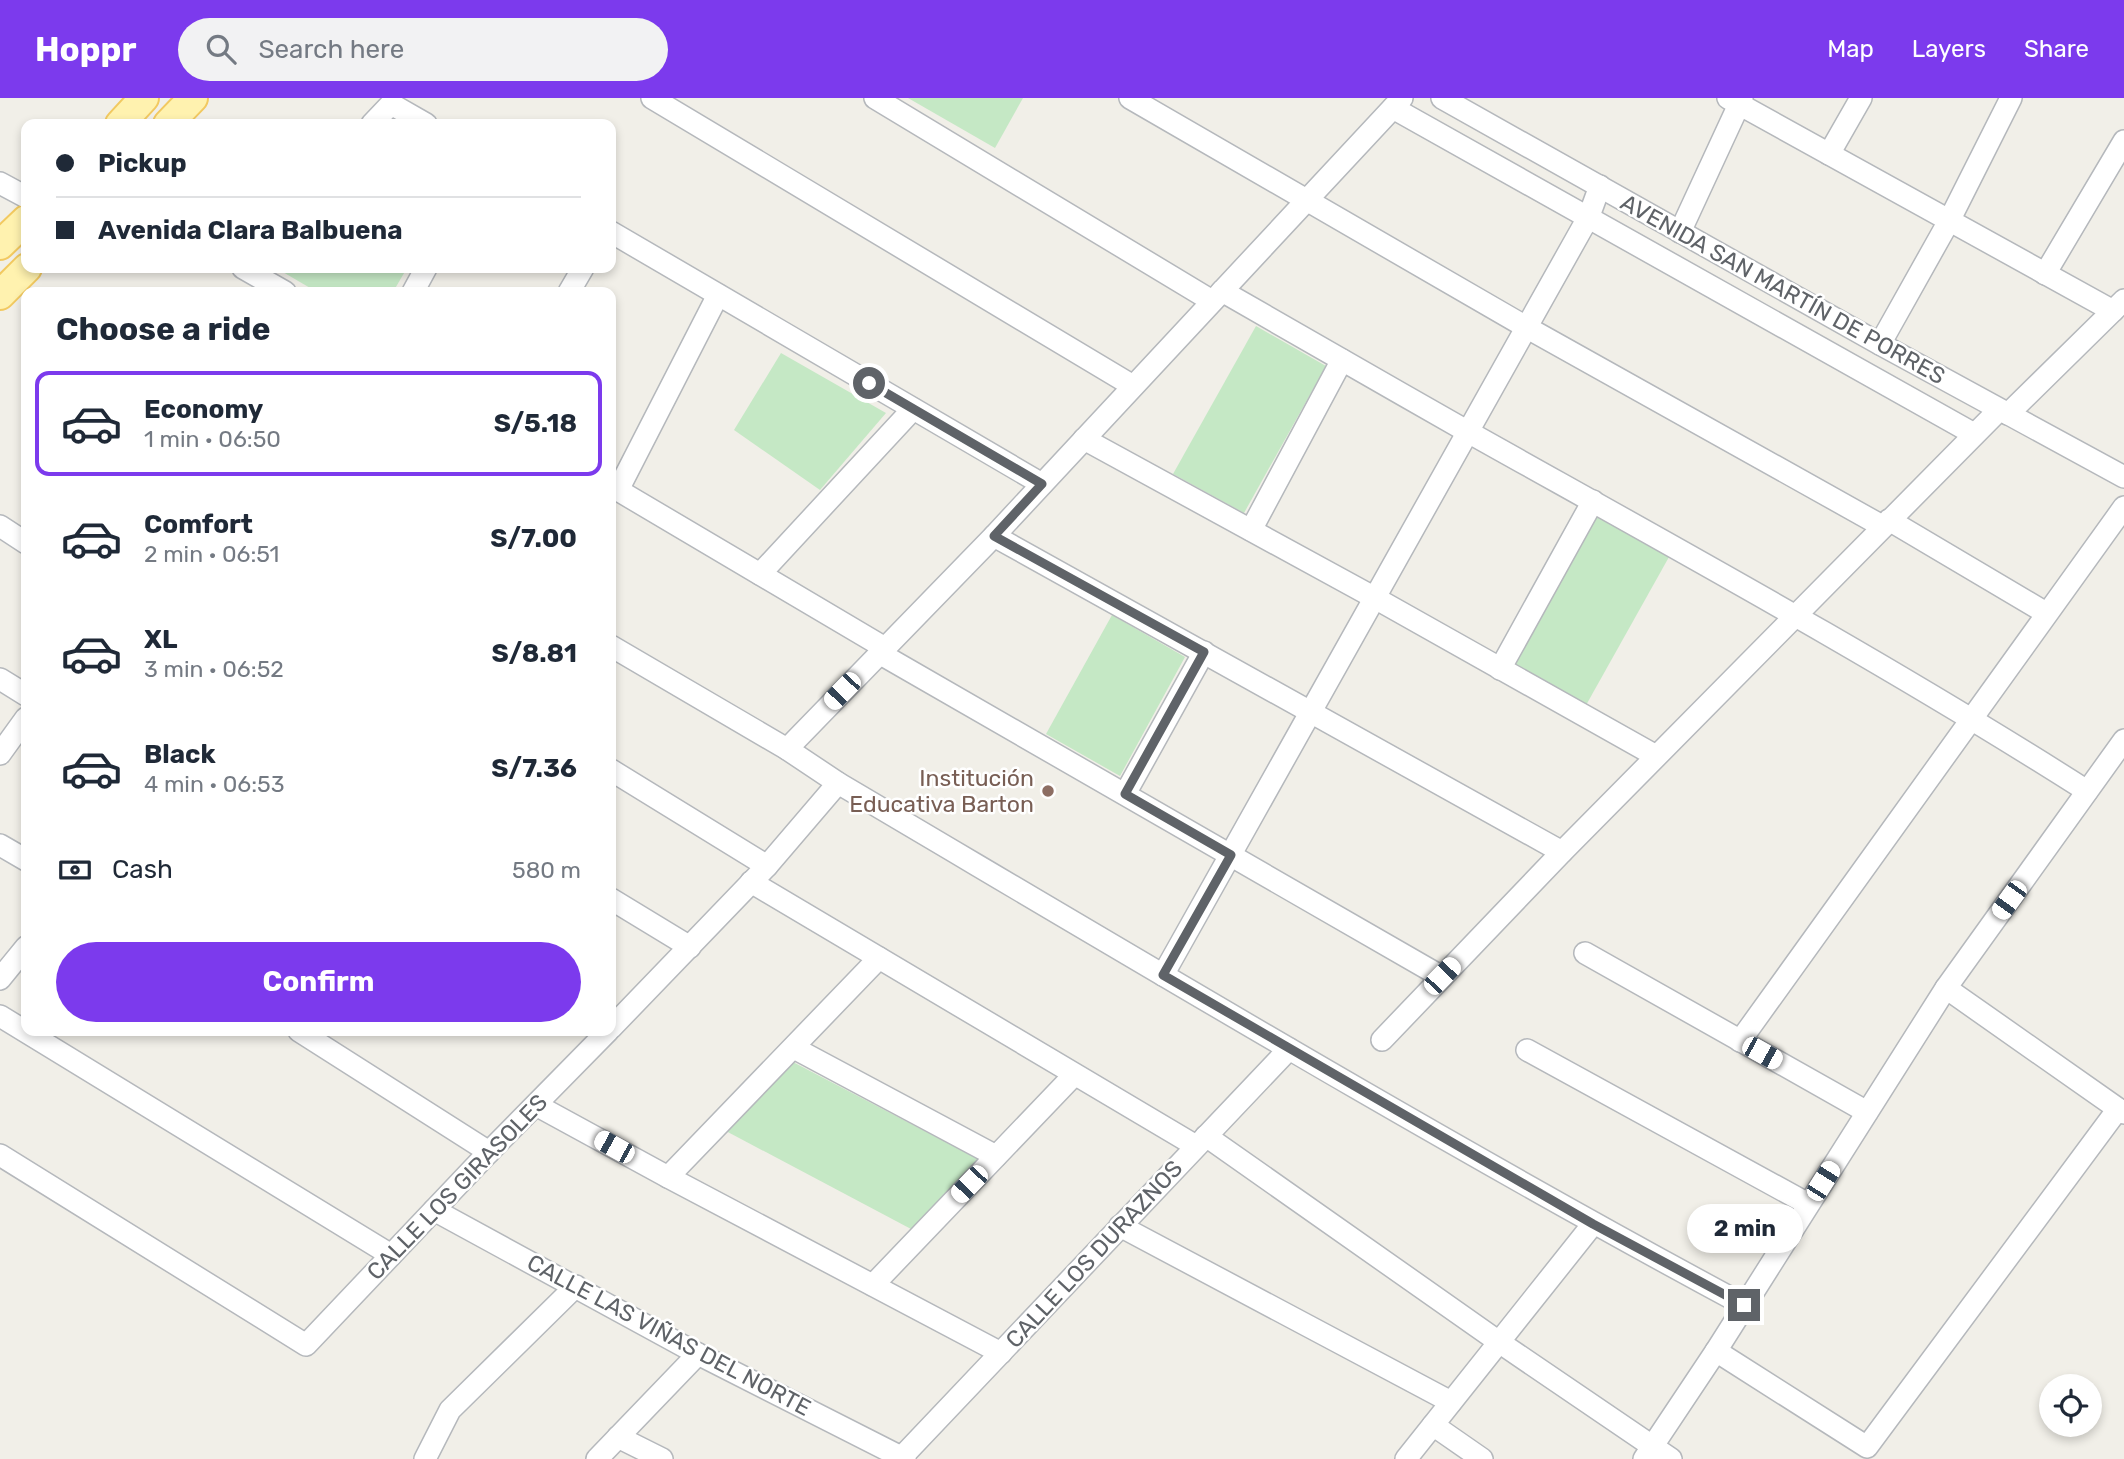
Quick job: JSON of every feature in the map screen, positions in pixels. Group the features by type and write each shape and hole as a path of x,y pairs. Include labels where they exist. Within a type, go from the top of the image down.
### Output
{"main road":[{"path":"125,119 144,98"},
{"path":"173,119 193,98"},
{"path":"0,245 21,225"}],"street":[{"path":"652,98 1133,386"},
{"path":"875,98 1217,296 1342,360 1796,614 1973,718 2087,791"},
{"path":"1130,98 1526,327 2046,613"},
{"name":"AVENIDA SAN MARTÍN DE PORRES","path":"1442,98 1880,344 2124,477"},
{"path":"1829,154 1861,98"},
{"path":"1880,344 1949,221 2011,98"},
{"path":"1382,1040 1562,852 1974,434 2003,412 2121,304 2045,274 1736,100 1680,232"},
{"path":"787,748 994,536 1397,103 1589,216 1974,434"},
{"path":"377,119 391,104 417,119"},
{"path":"2045,274 2124,141"},
{"path":"0,183 21,194"},
{"path":"1163,975 1589,216 1600,186"},
{"path":"616,235 1042,484"},
{"path":"253,273 277,287"},
{"path":"616,484 718,295"},
{"path":"1251,530 1342,360"},
{"path":"760,574 913,409"},
{"path":"1084,439 1375,598 1656,757"},
{"path":"616,489 760,574 882,651 1442,976"},
{"path":"1500,669 1593,501"},
{"path":"1740,1041 2124,507"},
{"path":"0,526 21,540"},
{"path":"994,536 1562,852"},
{"path":"616,649 787,748 838,783 1289,1049 1593,1224 1744,1305"},
{"path":"1125,794 1204,652"},
{"path":"0,679 21,692"},
{"path":"0,754 21,725"},
{"path":"1648,1453 1716,1351 1945,988 2124,740"},
{"path":"616,773 768,866"},
{"name":"CALLE LOS GIRASOLES","path":"616,1017 690,947 768,866 838,783"},
{"path":"0,845 21,857"},
{"path":"751,882 1074,1075 1201,1141 1499,1342 1648,1453 1671,1459"},
{"path":"616,902 690,947"},
{"path":"0,978 21,953"},
{"path":"1585,953 1867,1112"},
{"path":"668,1177 879,958"},
{"path":"1716,1351 1867,1447 2121,1111 1945,988"},
{"path":"0,1016 21,1029"},
{"path":"33,1036 391,1255"},
{"path":"307,1036 489,1152"},
{"name":"CALLE LOS GIRASOLES","path":"0,1155 306,1345 537,1105 596,1036"},
{"path":"794,1048 996,1156"},
{"name":"CALLE LOS DURAZNOS","path":"902,1458 1289,1049"},
{"path":"1527,1050 1808,1204"},
{"path":"873,1285 1074,1075"},
{"path":"537,1105 1001,1353"},
{"name":"CALLE LAS VIÑAS DEL NORTE","path":"434,1210 698,1354 902,1458"},
{"path":"1406,1459 1593,1224"},
{"path":"1120,1227 1451,1402"},
{"path":"425,1459 450,1410 576,1286"},
{"path":"597,1459 698,1354"},
{"path":"1433,1425 1482,1459"},
{"path":"618,1437 662,1459"}],"green space":[{"path":"908,98 1023,98 995,148"},
{"path":"285,273 404,273 396,287 308,287"},
{"path":"1256,326 1326,366 1244,513 1173,474"},
{"path":"781,353 886,413 820,490 734,430"},
{"path":"1597,516 1669,557 1585,707 1513,666"},
{"path":"1112,615 1185,657 1120,776 1046,734"},
{"path":"791,1061 980,1160 911,1229 724,1130"}],"place":[{"name":"Institución Educativa Barton","path":"1048,791"}],"route":[{"path":"869,383 1042,484 994,536 1204,652 1125,794 1231,855 1163,975 1593,1224 1744,1305"}]}
